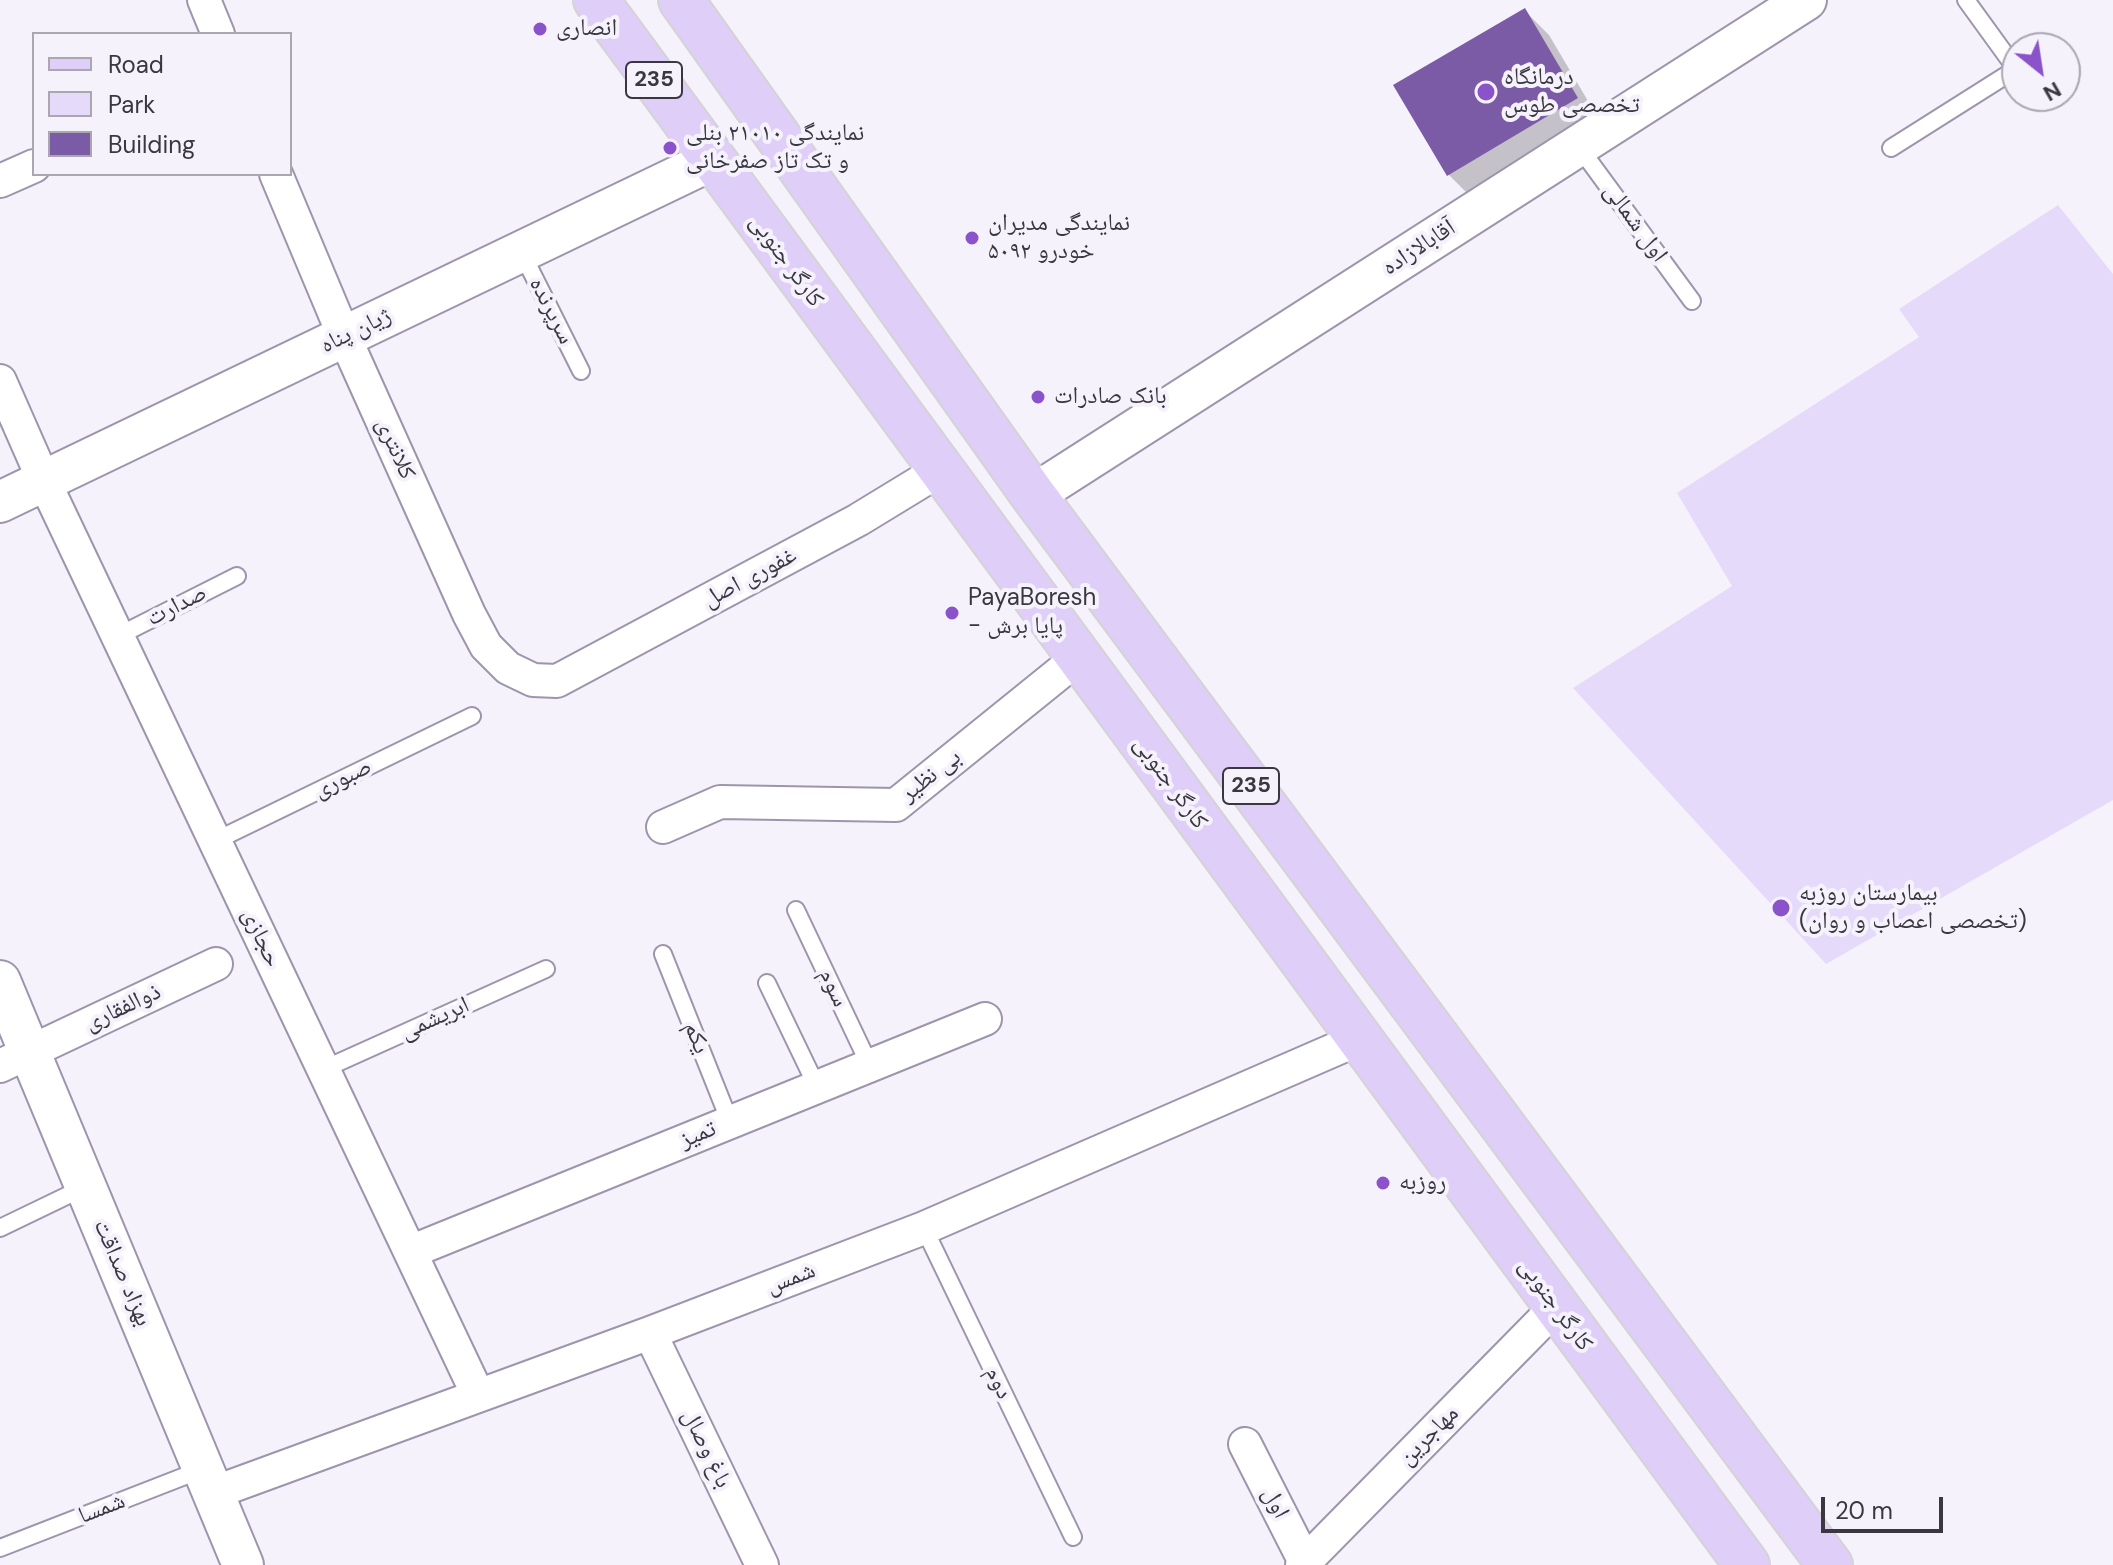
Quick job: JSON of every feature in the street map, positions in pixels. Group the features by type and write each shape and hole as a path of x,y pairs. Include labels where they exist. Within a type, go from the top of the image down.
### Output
{"main road":[{"name":"کارگر جنوبی","path":"596,0 1747,1565"},
{"name":"235","path":"681,0 1033,495 1830,1565"}],"street":[{"path":"204,0 217,32"},
{"name":"آقابالازاده","path":"1033,495 1806,0"},
{"name":"ژیان پناه","path":"0,502 712,160"},
{"path":"0,181 32,167"},
{"name":"کلانتری","path":"277,176 344,336 486,646 508,668 533,680 557,681"},
{"name":"حجازی","path":"0,381 44,481 478,1395"},
{"name":"غفوری اصل","path":"557,681 858,520 940,470"},
{"name":"بی نظیر","path":"663,827 720,802 896,805 1078,658"},
{"name":"ذوالفقاری","path":"15,1059 216,964"},
{"name":"بهزاد صداقت","path":"0,981 15,1059 86,1186 243,1565"},
{"name":"تمیز","path":"410,1252 985,1019"},
{"name":"شمس","path":"208,1481 478,1395 924,1228 1359,1039"},
{"name":"مهاجرین","path":"1303,1564 1556,1307"},
{"name":"باغ وصال","path":"650,1333 762,1565"},
{"name":"اول","path":"1245,1444 1303,1564"}],"lane":[{"path":"1891,148 2016,69 1966,0"},
{"name":"اول شمالی","path":"1578,146 1692,301"},
{"name":"سرپرنده","path":"521,251 581,371"},
{"name":"صدارت","path":"118,636 237,576"},
{"name":"صبوری","path":"215,841 472,716"},
{"name":"سوم","path":"796,910 870,1066"},
{"name":"یکم","path":"663,954 730,1122"},
{"name":"ابریشمی","path":"324,1069 546,969"},
{"path":"767,983 817,1087"},
{"path":"0,1228 86,1186"},
{"name":"دوم","path":"924,1228 1073,1537"},
{"name":"شمسا","path":"0,1548 208,1481"}],"green space":[{"path":"2058,205 2113,274 2113,800 1826,964 1573,688 1732,586 1677,493 1919,337 1899,309"}],"building":[{"name":"درمانگاه تخصصی طوس","path":"1525,8 1578,98 1447,176 1393,85"}],"place":[{"name":"انصاری","path":"540,29"},
{"name":"درمانگاه تخصصی طوس","path":"1486,92"},
{"name":"نمایندگی ۲۱۰۱۰ بنلی و تک تاز صفرخانی","path":"670,148"},
{"name":"نمایندگی مدیران خودرو ۵۰۹۲","path":"972,238"},
{"name":"بانک صادرات","path":"1038,397"},
{"name":"PayaBoresh - پایا برش","path":"952,613"},
{"name":"بیمارستان روزبه (تخصصی اعصاب و روان)","path":"1781,908"},
{"name":"روزبه","path":"1383,1183"}]}
